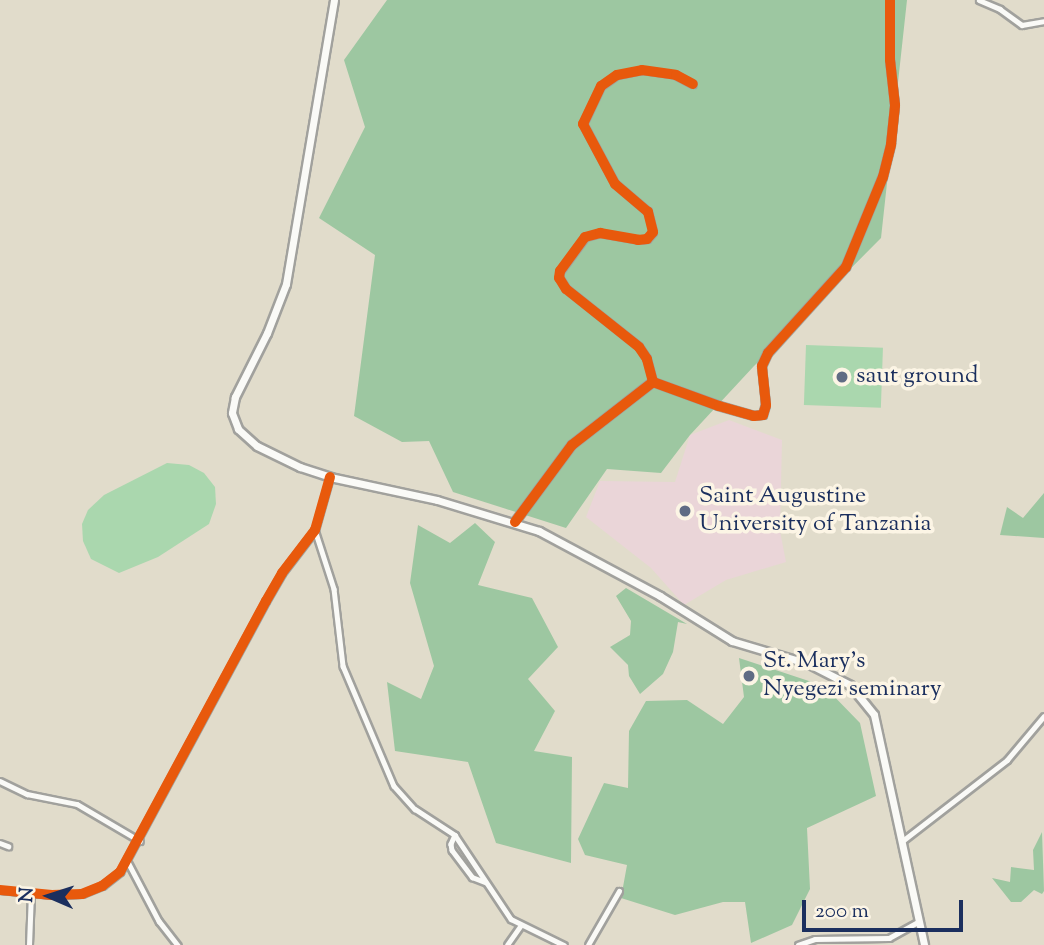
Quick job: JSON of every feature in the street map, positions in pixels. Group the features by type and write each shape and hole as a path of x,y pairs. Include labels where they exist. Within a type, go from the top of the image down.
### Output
{"main road":[{"path":"334,0 286,284 232,404 238,429 257,446 282,460 330,477 437,500 515,522 567,545 740,645 809,664 850,685 874,715 924,945"}],"street":[{"path":"653,382 719,406 754,416 763,415 765,405 762,366 768,353 846,267 883,177 891,145 895,105 890,60 890,0"},
{"path":"979,0 1000,9 1022,25 1044,21"},
{"path":"653,382 647,359 639,347 566,289 559,278 560,271 585,237 600,233 638,240 647,239 653,232 648,212 615,184 583,124 601,86 617,75 642,70 658,70 693,84"},
{"path":"515,522 572,445 653,382"},
{"path":"0,890 71,896 90,892 114,879 128,862 271,591 315,530 330,477"},
{"path":"315,530 334,589 343,666 384,765 403,799 455,835 503,910 521,925 564,945"},
{"path":"901,842 1007,760 1044,716"},
{"path":"0,781 27,794 77,804 140,841"},
{"path":"455,835 451,847 472,877 485,882"},
{"path":"0,843 8,846"},
{"path":"461,861 462,845"},
{"path":"128,862 159,922 178,945"},
{"path":"588,945 619,891"},
{"path":"29,945 31,894"},
{"path":"798,945 815,939 889,937 918,922"},
{"path":"507,945 521,925"}],"shaded area":[{"name":"Saint Augustine University of Tanzania","path":"729,420 782,440 780,531 786,562 726,580 684,605 651,568 586,517 600,481 675,482 690,435"}],"green space":[{"path":"387,0 907,0 881,238 754,366 690,435 661,473 607,469 566,528 453,492 429,441 402,442 354,416 375,255 319,218 365,127 344,60"},
{"name":"saut ground","path":"806,345 883,348 881,408 804,405"},
{"path":"167,463 189,465 204,473 215,487 216,504 209,524 158,557 119,573 91,559 83,541 82,524 88,510 104,495"},
{"path":"1044,493 1044,538 1000,535 1007,507 1023,518"},
{"path":"475,523 495,542 478,585 532,598 558,647 528,679 555,711 534,751 572,757 571,863 496,843 468,762 395,751 387,682 421,699 434,666 410,583 418,525 450,543"},
{"path":"626,588 687,624 678,622 673,652 663,674 640,694 629,676 628,665 610,647 630,635 631,621 616,596"},
{"path":"739,658 824,686 860,723 876,796 807,828 810,889 792,925 751,943 745,902 723,902 675,915 621,898 627,865 585,855 578,839 604,783 628,788 629,731 646,701 687,700 723,724 744,697"},
{"path":"1042,832 1044,891 1042,894 1034,890 1021,902 1011,902 992,878 1010,882 1011,867 1034,870 1033,850"}],"cycle path":[{"path":"515,522 572,445 653,382 719,406 754,416 763,415 766,405 762,366 768,353 846,267 883,177 891,144 895,105 890,60 890,0"},
{"path":"653,382 647,359 639,347 566,289 559,278 560,271 585,237 600,233 638,240 647,239 653,232 648,212 615,184 583,124 601,86 617,75 642,70 676,75 693,84"},
{"path":"0,890 52,895 82,894 102,886 120,872 266,601 282,573 315,530 330,477"}],"place":[{"name":"saut ground","path":"842,377"},
{"name":"Saint Augustine University of Tanzania","path":"685,511"},
{"name":"St. Mary's Nyegezi seminary","path":"749,676"}]}
